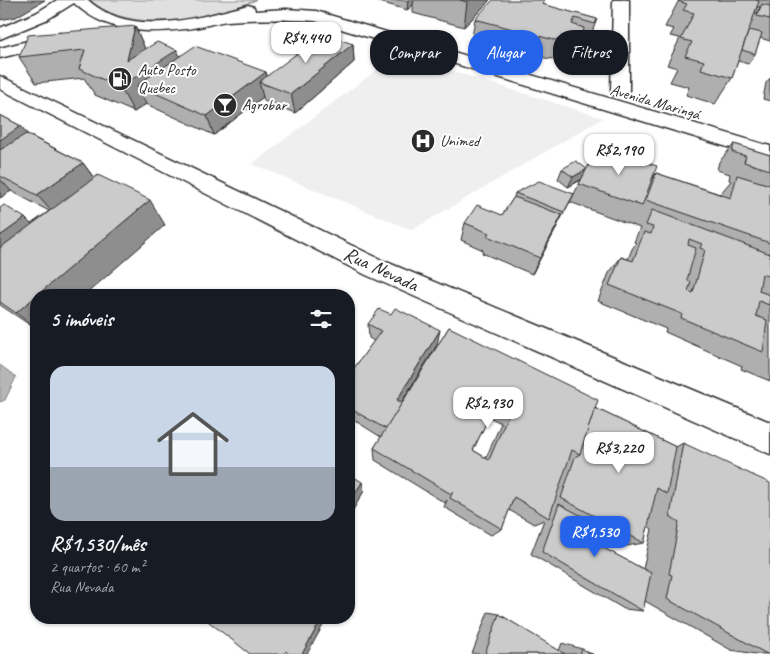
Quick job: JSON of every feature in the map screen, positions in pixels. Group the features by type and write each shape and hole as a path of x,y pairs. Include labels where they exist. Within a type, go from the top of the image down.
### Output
{"main road":[{"path":"0,34 42,16 68,0"},
{"path":"79,0 84,8 103,18 130,24 169,26 231,17 270,0"},
{"name":"Avenida Maringá","path":"310,0 770,135"},
{"path":"620,91 621,0"},
{"name":"Avenida Maringá","path":"231,17 286,14 316,16 770,153"},
{"path":"0,53 130,24"},
{"name":"Rua Nevada","path":"0,82 375,268 770,438"}],"shaded area":[{"path":"90,0 256,0 238,7 195,18 172,21 148,21 127,18 107,11"},
{"name":"Unimed","path":"458,73 603,118 412,230 252,164 370,75 458,75"},
{"path":"0,365 16,377 5,400 0,402"}],"building":[{"path":"493,0 542,0 545,1 542,4 597,19 595,24 575,18 572,24 584,28 584,30 553,30 553,40 543,37 543,30 516,30 475,19"},
{"path":"679,0 759,1 732,78 701,69 704,61 685,56 692,42 681,39 694,13 683,10 687,4"},
{"path":"762,4 770,6 770,19 757,16"},
{"path":"135,26 127,60 157,42 177,50 120,87 79,69 85,50 19,57 28,35"},
{"path":"749,30 762,33 755,54 742,50"},
{"path":"323,34 353,44 291,94 259,82"},
{"path":"195,46 266,72 207,116 137,85"},
{"path":"0,115 21,126 0,140"},
{"path":"26,134 83,163 37,195 0,176 0,150"},
{"path":"734,144 770,155 770,170 744,162 746,156 732,152"},
{"path":"598,147 657,166 642,206 579,184"},
{"path":"576,161 587,169 573,177 562,169"},
{"path":"656,173 731,198 737,175 770,185 770,243 646,200"},
{"path":"98,175 150,200 44,289 30,289 30,301 16,313 0,302 0,248"},
{"path":"539,181 574,194 564,212 515,193"},
{"path":"514,197 562,215 540,258 487,236 489,233 465,223 477,205 502,215"},
{"path":"4,205 25,218 0,236 0,208"},
{"path":"652,210 770,254 770,277 762,274 759,291 770,295 769,305 759,301 756,316 767,320 763,352 681,318 682,314 609,285 621,257 633,261 644,232 651,234 653,227 646,225","holes":["689,239 702,244 700,248 705,250 693,293 688,291 691,282 687,280 696,248 688,245"]},
{"path":"395,308 440,330 397,400 402,403 386,429 355,411 355,367 381,331 368,324 379,309 391,314"},
{"path":"449,327 598,400 580,454 572,450 549,518 514,497 502,529 450,498 453,491 451,494 374,448","holes":["497,401 511,408 489,460 473,450"]},
{"path":"595,408 676,447 667,494 657,488 644,543 561,498 575,457 580,454"},
{"path":"683,443 770,483 770,654 667,599 672,575 669,574 679,522 670,516"},
{"path":"355,478 362,482 355,494"},
{"path":"559,504 599,525 594,543 651,573 643,611 542,552"},
{"path":"499,614 565,654 485,654"},
{"path":"212,624 319,624 302,654 289,654 286,651 284,654 250,654"},
{"path":"582,649 591,654 580,654"}],"place":[{"name":"Auto Posto Quebec","path":"120,79"},
{"name":"Agrobar","path":"225,105"},
{"name":"Unimed","path":"423,141"}]}
